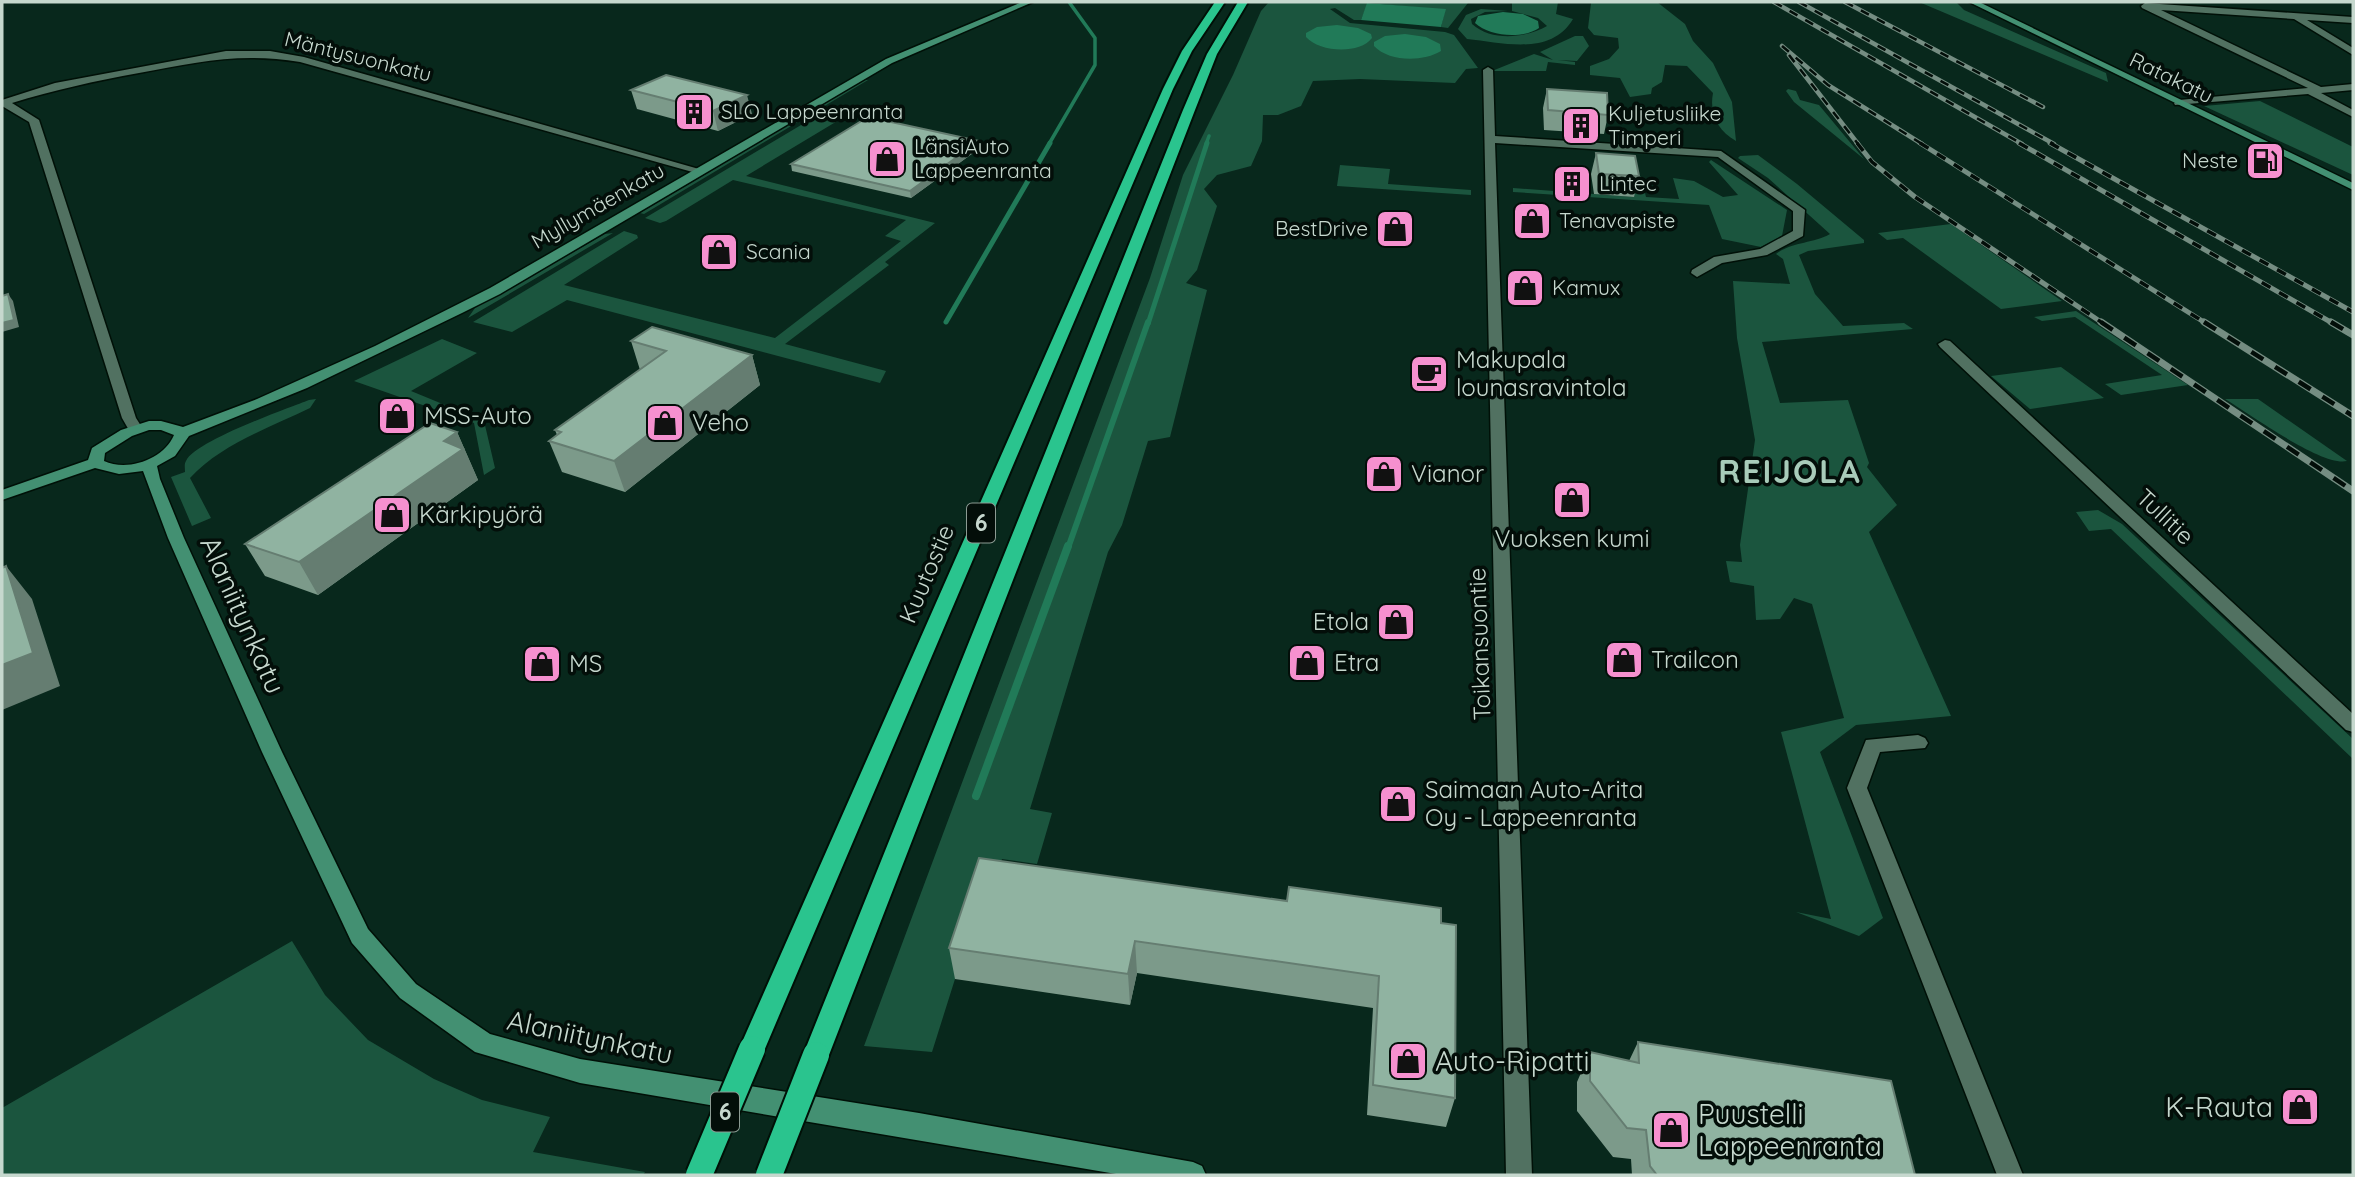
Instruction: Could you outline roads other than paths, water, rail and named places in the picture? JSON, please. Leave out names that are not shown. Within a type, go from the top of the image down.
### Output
[{"type":"highway","name":"Kuutostie","points":[[699,1175],[1168,89],[1187,51],[1220,2]]},
{"type":"highway","name":"6","points":[[769,1175],[1189,110],[1212,54],[1243,2]]},
{"type":"main road","name":"Myllymäenkatu","points":[[182,433],[304,383],[433,323],[495,291],[888,61],[1029,2]]},
{"type":"main road","name":"Ratakatu","points":[[1973,2],[2353,187]]},
{"type":"main road","points":[[158,425],[174,427],[182,433],[180,443],[149,463],[116,470],[103,468],[96,463],[97,451],[113,438],[135,429],[158,425]]},
{"type":"main road","points":[[2,495],[96,463]]},
{"type":"main road","name":"Alaniitynkatu","points":[[149,463],[152,479],[176,538],[272,752],[360,936],[408,991],[484,1044],[580,1071],[919,1126],[1193,1175]]},
{"type":"street","points":[[2353,20],[2147,6],[2218,43],[2255,56],[2353,114]]},
{"type":"street","points":[[2294,15],[2353,52]]},
{"type":"street","name":"Mäntysuonkatu","points":[[3,103],[55,86],[165,64],[226,54],[270,54],[301,59],[700,171]]},
{"type":"street","name":"Toikansuontie","points":[[1488,70],[1519,1175]]},
{"type":"street","points":[[2179,103],[2353,87]]},
{"type":"street","points":[[3,103],[18,108],[34,120],[135,429]]},
{"type":"street","points":[[1490,139],[1721,155],[1799,210],[1799,233],[1763,252],[1718,260],[1697,273]]},
{"type":"street","name":"Tullitie","points":[[1945,344],[2353,725]]},
{"type":"street","points":[[1918,743],[1872,745],[1857,788],[2010,1175]]},
{"type":"waterway","points":[[1049,144],[1095,65],[1095,38],[1069,2]]},
{"type":"waterway","points":[[1206,144],[1209,136]]},
{"type":"waterway","points":[[946,322],[1050,143]]},
{"type":"waterway","points":[[1148,324],[1207,143]]},
{"type":"waterway","points":[[1068,548],[1148,322]]},
{"type":"waterway","points":[[976,796],[1068,546]]},
{"type":"railway","points":[[1774,2],[2022,144]]},
{"type":"railway","points":[[1799,2],[2054,144]]},
{"type":"railway","points":[[1845,2],[2043,107]]},
{"type":"railway","points":[[1782,46],[1828,85],[1922,144]]},
{"type":"railway","points":[[1789,55],[1858,144]]},
{"type":"railway","points":[[1857,143],[1872,162],[1915,197],[2104,324]]},
{"type":"railway","points":[[1920,143],[2207,324]]},
{"type":"railway","points":[[2019,143],[2334,324]]},
{"type":"railway","points":[[2050,143],[2353,312]]},
{"type":"railway","points":[[2101,322],[2353,491]]},
{"type":"railway","points":[[2204,322],[2353,416]]},
{"type":"railway","points":[[2331,322],[2353,335]]},
{"type":"place","name":"SLO Lappeenranta","points":[[694,112]]},
{"type":"place","name":"Kuljetusliike Timperi","points":[[1581,126]]},
{"type":"place","name":"LänsiAuto Lappeenranta","points":[[887,159]]},
{"type":"place","name":"Neste","points":[[2265,161]]},
{"type":"place","name":"Lintec","points":[[1572,184]]},
{"type":"place","name":"Tenavapiste","points":[[1532,221]]},
{"type":"place","name":"BestDrive","points":[[1395,229]]},
{"type":"place","name":"Scania","points":[[719,252]]},
{"type":"place","name":"Kamux","points":[[1525,288]]},
{"type":"place","name":"Makupala lounasravintola","points":[[1429,374]]},
{"type":"place","name":"MSS-Auto","points":[[397,416]]},
{"type":"place","name":"Veho","points":[[665,423]]},
{"type":"place","name":"Vianor","points":[[1384,474]]},
{"type":"place","name":"Vuoksen kumi","points":[[1572,500]]},
{"type":"place","name":"Kärkipyörä","points":[[392,515]]},
{"type":"place","name":"Etola","points":[[1396,622]]},
{"type":"place","name":"Trailcon","points":[[1624,660]]},
{"type":"place","name":"Etra","points":[[1307,663]]},
{"type":"place","name":"MS","points":[[542,664]]},
{"type":"place","name":"Saimaan Auto-Arita Oy - Lappeenranta","points":[[1398,804]]},
{"type":"place","name":"Auto-Ripatti","points":[[1408,1061]]},
{"type":"place","name":"K-Rauta","points":[[2300,1107]]},
{"type":"place","name":"Puustelli Lappeenranta","points":[[1671,1130]]},
{"type":"district","name":"REIJOLA","points":[[1790,472]]}]
